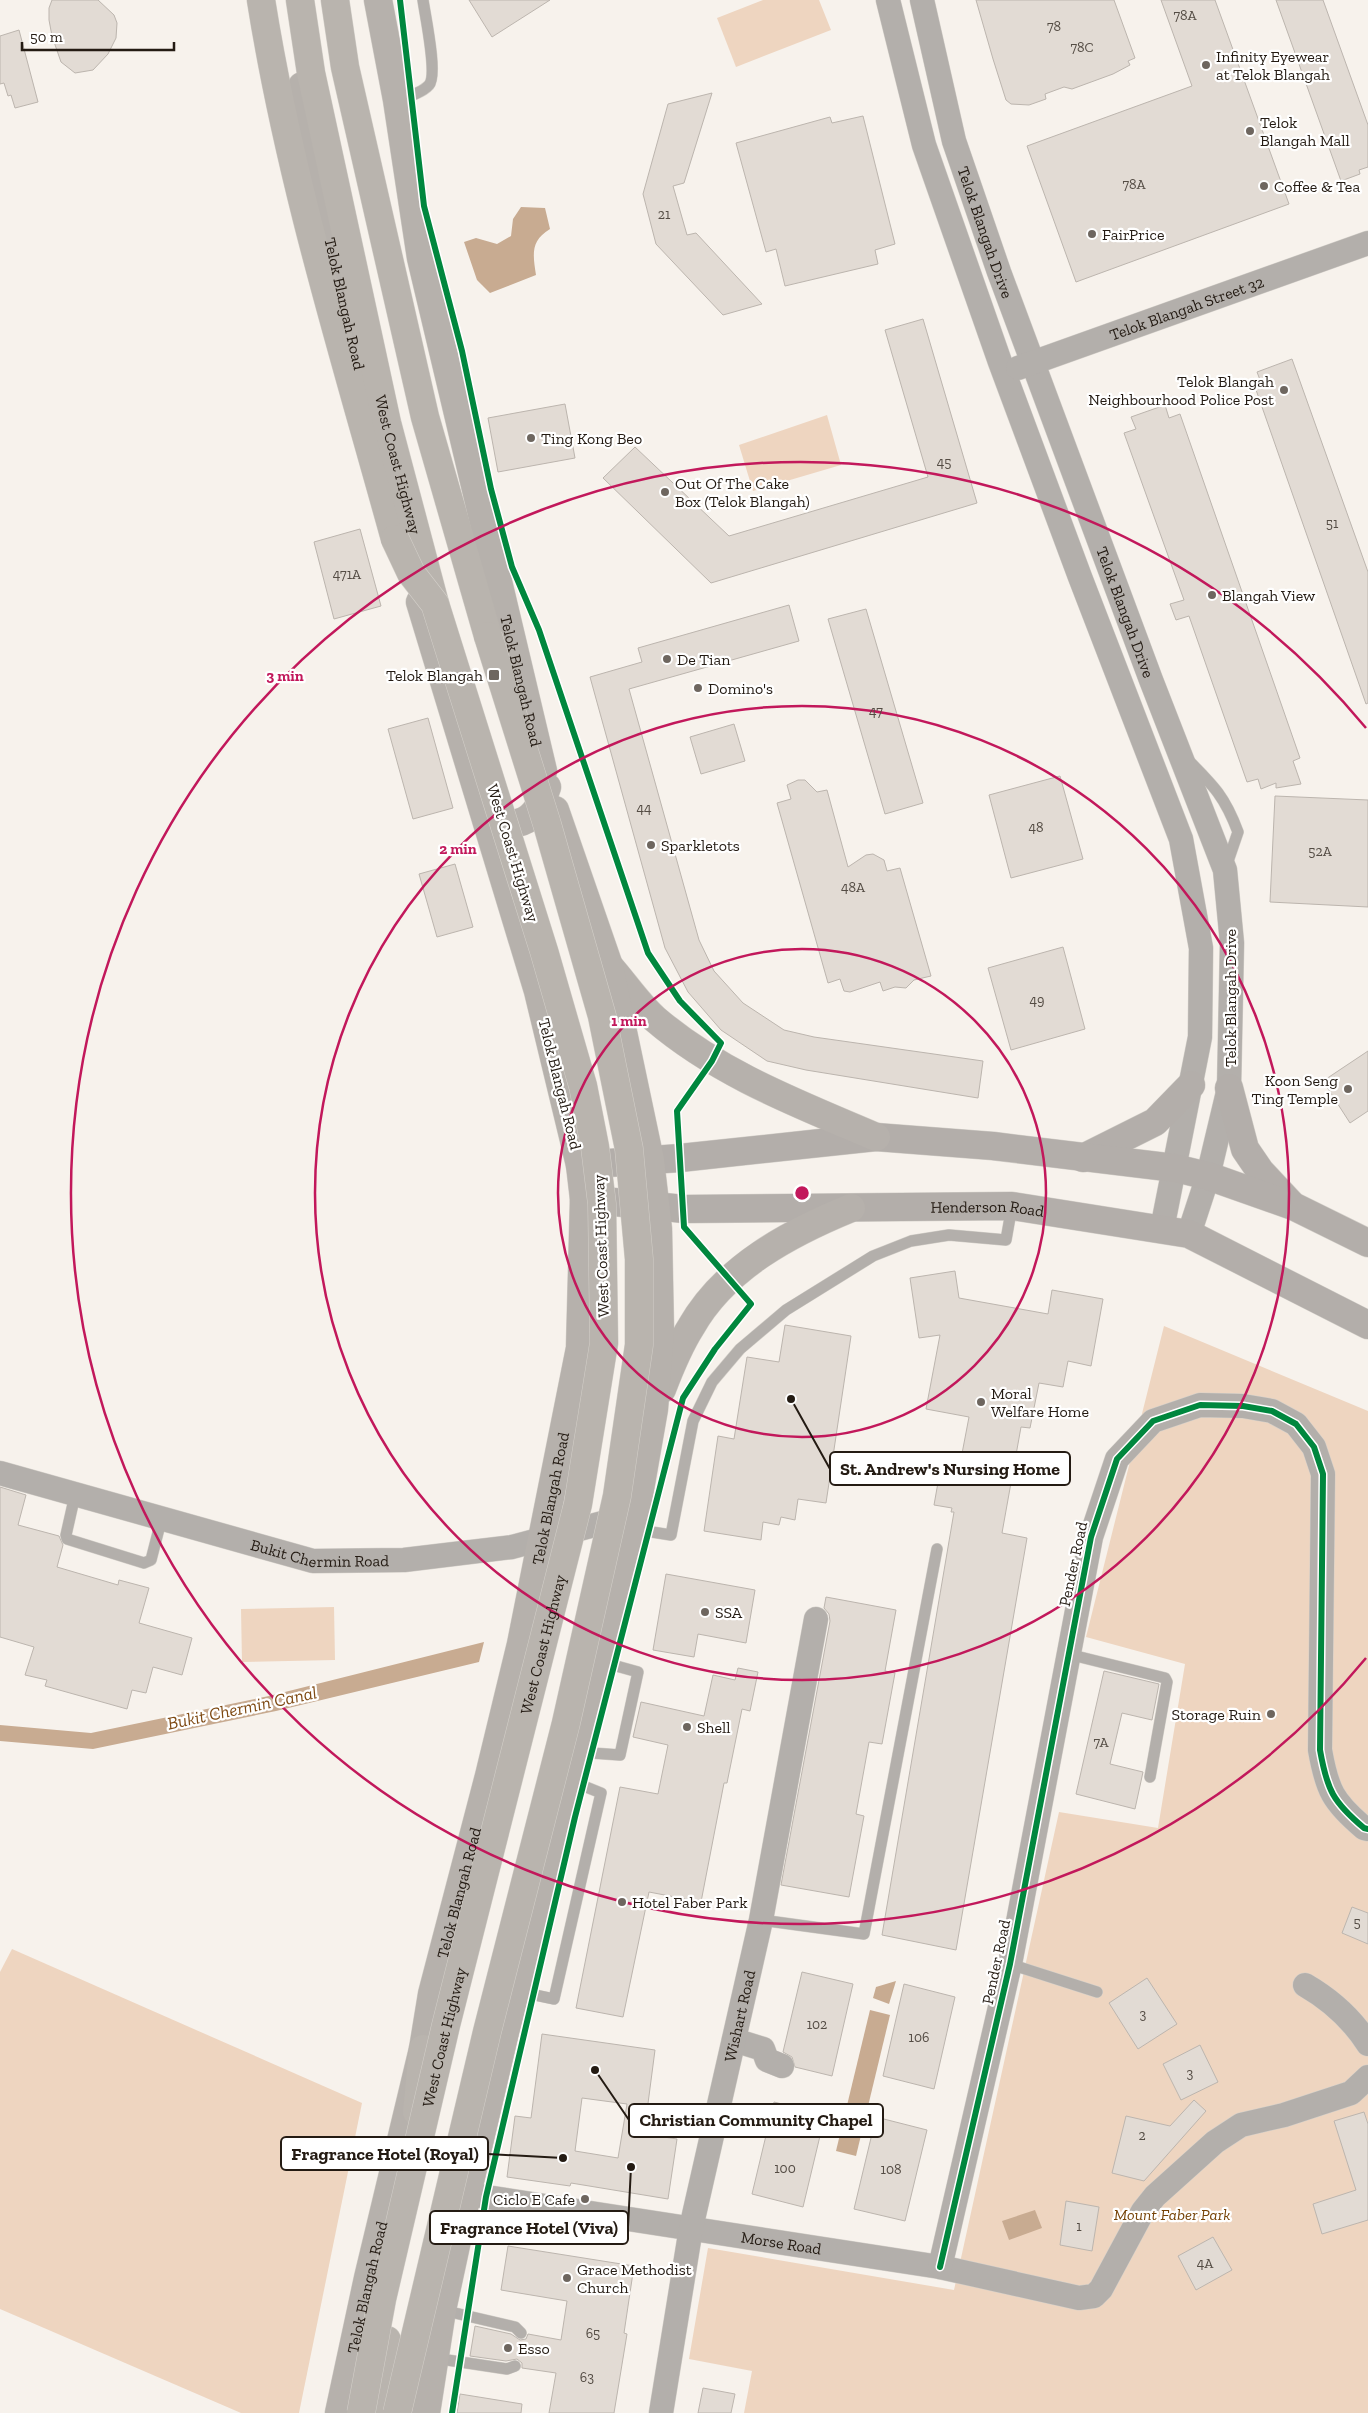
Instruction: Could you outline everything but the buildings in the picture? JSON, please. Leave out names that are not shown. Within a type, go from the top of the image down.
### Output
[{"type":"highway","points":[[262,0],[273,72],[297,179],[395,540],[411,573],[435,604]]},
{"type":"highway","name":"West Coast Highway","points":[[300,0],[313,83],[387,423],[435,604],[536,924],[583,1086],[595,1148],[602,1204],[604,1343],[578,1504],[444,2034],[382,2299],[361,2413]]},
{"type":"highway","name":"West Coast Highway","points":[[335,0],[345,67],[425,417],[488,636],[547,824],[602,1016],[629,1149],[639,1259],[639,1345],[617,1496],[566,1723],[490,2022],[397,2413]]},
{"type":"highway","points":[[376,2413],[413,2156],[423,2049]]},
{"type":"main road","name":"Telok Blangah Road","points":[[289,0],[315,171],[396,523],[538,991],[580,1165],[584,1199],[580,1348],[543,1539],[489,1776],[432,1994],[423,2049],[368,2278],[339,2413]]},
{"type":"main road","name":"Telok Blangah Road","points":[[378,0],[397,100],[421,258],[547,787],[609,966],[650,1160],[656,1206],[660,1331],[654,1409],[633,1529],[602,1662],[569,1780],[467,2194],[442,2310],[426,2413]]},
{"type":"main road","points":[[487,821],[507,826],[526,820],[541,806],[547,787]]},
{"type":"main road","points":[[609,966],[654,1018],[712,1060],[782,1097],[876,1137]]},
{"type":"main road","points":[[1083,1158],[1155,1122],[1191,1085]]},
{"type":"main road","points":[[1229,1088],[1245,1149],[1260,1171],[1292,1206]]},
{"type":"main road","points":[[580,1165],[650,1160],[876,1137],[993,1146],[1174,1168],[1208,1176],[1292,1206],[1368,1243]]},
{"type":"main road","name":"Henderson Road","points":[[584,1199],[684,1208],[1012,1206],[1162,1229],[1189,1234],[1368,1325]]},
{"type":"main road","points":[[654,1409],[691,1326],[730,1280],[759,1255],[794,1234],[851,1208]]},
{"type":"street","name":"Telok Blangah Drive","points":[[888,0],[924,145],[1080,577],[1182,839],[1201,948],[1200,1037],[1162,1229]]},
{"type":"street","name":"Telok Blangah Drive","points":[[922,0],[954,141],[1033,362],[1177,748],[1225,870],[1232,942],[1229,1088],[1208,1176],[1189,1234]]},
{"type":"street","name":"Telok Blangah Street 32","points":[[1005,373],[1368,243]]},
{"type":"street","name":"Pender Road","points":[[940,2268],[1010,1964],[1091,1537],[1116,1460],[1153,1421],[1200,1404],[1243,1406],[1272,1411],[1296,1424],[1314,1446],[1323,1474],[1320,1750],[1326,1781],[1340,1808],[1368,1830]]},
{"type":"street","name":"Bukit Chermin Road","points":[[0,1473],[313,1561],[404,1560],[512,1547],[606,1522],[624,1514],[639,1500]]},
{"type":"street","name":"Wishart Road","points":[[661,2413],[690,2228],[761,1920],[816,1619]]},
{"type":"street","points":[[1305,1985],[1324,1996],[1355,2025],[1368,2044]]},
{"type":"street","points":[[732,2050],[763,2049],[774,2063]]},
{"type":"street","name":"Morse Road","points":[[467,2194],[940,2268],[1079,2298],[1094,2296],[1107,2281],[1143,2211],[1154,2196],[1215,2142],[1241,2125],[1284,2115],[1351,2093],[1368,2077]]},
{"type":"lane","points":[[397,100],[428,87],[432,81],[432,64],[423,0]]},
{"type":"lane","points":[[633,1529],[671,1535],[693,1421],[712,1382],[740,1349],[780,1314],[824,1284],[873,1256],[910,1241],[950,1235],[1006,1240],[1012,1206]]},
{"type":"lane","points":[[75,1495],[66,1535],[67,1539],[144,1563],[151,1560],[162,1517]]},
{"type":"lane","points":[[761,1920],[864,1934],[937,1549]]},
{"type":"lane","points":[[1068,1654],[1165,1678],[1167,1682],[1150,1777]]},
{"type":"lane","points":[[578,1752],[620,1755],[638,1672],[602,1662]]},
{"type":"lane","points":[[516,1991],[554,1998],[601,1793],[569,1780]]},
{"type":"lane","points":[[1010,1964],[1098,1992]]},
{"type":"lane","points":[[442,2310],[515,2327],[521,2333]]},
{"type":"lane","points":[[434,2358],[506,2369],[515,2366]]},
{"type":"green space","points":[[763,0],[819,0],[831,30],[736,67],[717,18]]},
{"type":"green space","points":[[827,415],[841,465],[753,491],[739,445]]},
{"type":"green space","name":"Mount Faber Park","points":[[1164,1326],[1368,1411],[1368,2413],[744,2413],[752,2371],[689,2359],[708,2248],[954,2290],[1059,1812],[1158,1828],[1185,1664],[1086,1637]]},
{"type":"green space","points":[[334,1607],[335,1660],[242,1662],[241,1609]]},
{"type":"green space","points":[[12,1949],[362,2103],[299,2413],[241,2413],[0,2309],[0,1972]]},
{"type":"water","points":[[521,207],[545,208],[550,229],[539,238],[534,249],[536,275],[490,293],[477,280],[464,242],[476,238],[497,244],[511,236],[513,219]]},
{"type":"water","name":"Bukit Chermin Canal","points":[[484,1642],[479,1662],[276,1711],[93,1749],[0,1741],[0,1725],[91,1733],[269,1696]]},
{"type":"water","points":[[896,1981],[889,2004],[873,1998],[876,1987]]},
{"type":"water","points":[[870,2010],[890,2015],[856,2156],[836,2151]]},
{"type":"water","points":[[1035,2210],[1042,2228],[1009,2240],[1002,2221]]},
{"type":"cycle path","points":[[400,0],[424,206],[462,351],[491,489],[512,567],[539,630],[648,953],[680,1001],[721,1043],[712,1061],[677,1111],[684,1227],[751,1304],[715,1349],[683,1398],[575,1817],[486,2197],[452,2413]]},
{"type":"cycle path","points":[[940,2267],[1010,1964],[1091,1537],[1117,1459],[1153,1421],[1200,1405],[1243,1406],[1272,1411],[1296,1424],[1314,1447],[1323,1474],[1320,1750],[1325,1775],[1333,1794],[1353,1819],[1368,1829]]},
{"type":"place","name":"Infinity Eyewear at Telok Blangah","points":[[1206,65]]},
{"type":"place","name":"Telok Blangah Mall","points":[[1250,131]]},
{"type":"place","name":"Coffee & Tea","points":[[1264,186]]},
{"type":"place","name":"FairPrice","points":[[1092,234]]},
{"type":"place","name":"Telok Blangah Neighbourhood Police Post","points":[[1284,390]]},
{"type":"place","name":"Ting Kong Beo","points":[[531,438]]},
{"type":"place","name":"Out Of The Cake Box (Telok Blangah)","points":[[665,492]]},
{"type":"place","name":"Blangah View","points":[[1212,595]]},
{"type":"place","name":"De Tian","points":[[667,659]]},
{"type":"place","name":"Telok Blangah","points":[[494,675]]},
{"type":"place","name":"Domino's","points":[[698,688]]},
{"type":"place","name":"Sparkletots","points":[[651,845]]},
{"type":"place","name":"Koon Seng Ting Temple","points":[[1348,1089]]},
{"type":"place","name":"St. Andrew's Nursing Home","points":[[791,1399]]},
{"type":"place","name":"Moral Welfare Home","points":[[981,1402]]},
{"type":"place","name":"SSA","points":[[705,1612]]},
{"type":"place","name":"Storage Ruin","points":[[1271,1714]]},
{"type":"place","name":"Shell","points":[[687,1727]]},
{"type":"place","name":"Hotel Faber Park","points":[[622,1902]]},
{"type":"place","name":"Christian Community Chapel","points":[[595,2070]]},
{"type":"place","name":"Fragrance Hotel (Royal)","points":[[563,2158]]},
{"type":"place","name":"Fragrance Hotel (Viva)","points":[[631,2167]]},
{"type":"place","name":"Ciclo E Cafe","points":[[585,2199]]},
{"type":"place","name":"Grace Methodist Church","points":[[567,2278]]},
{"type":"place","name":"Esso","points":[[508,2348]]}]
